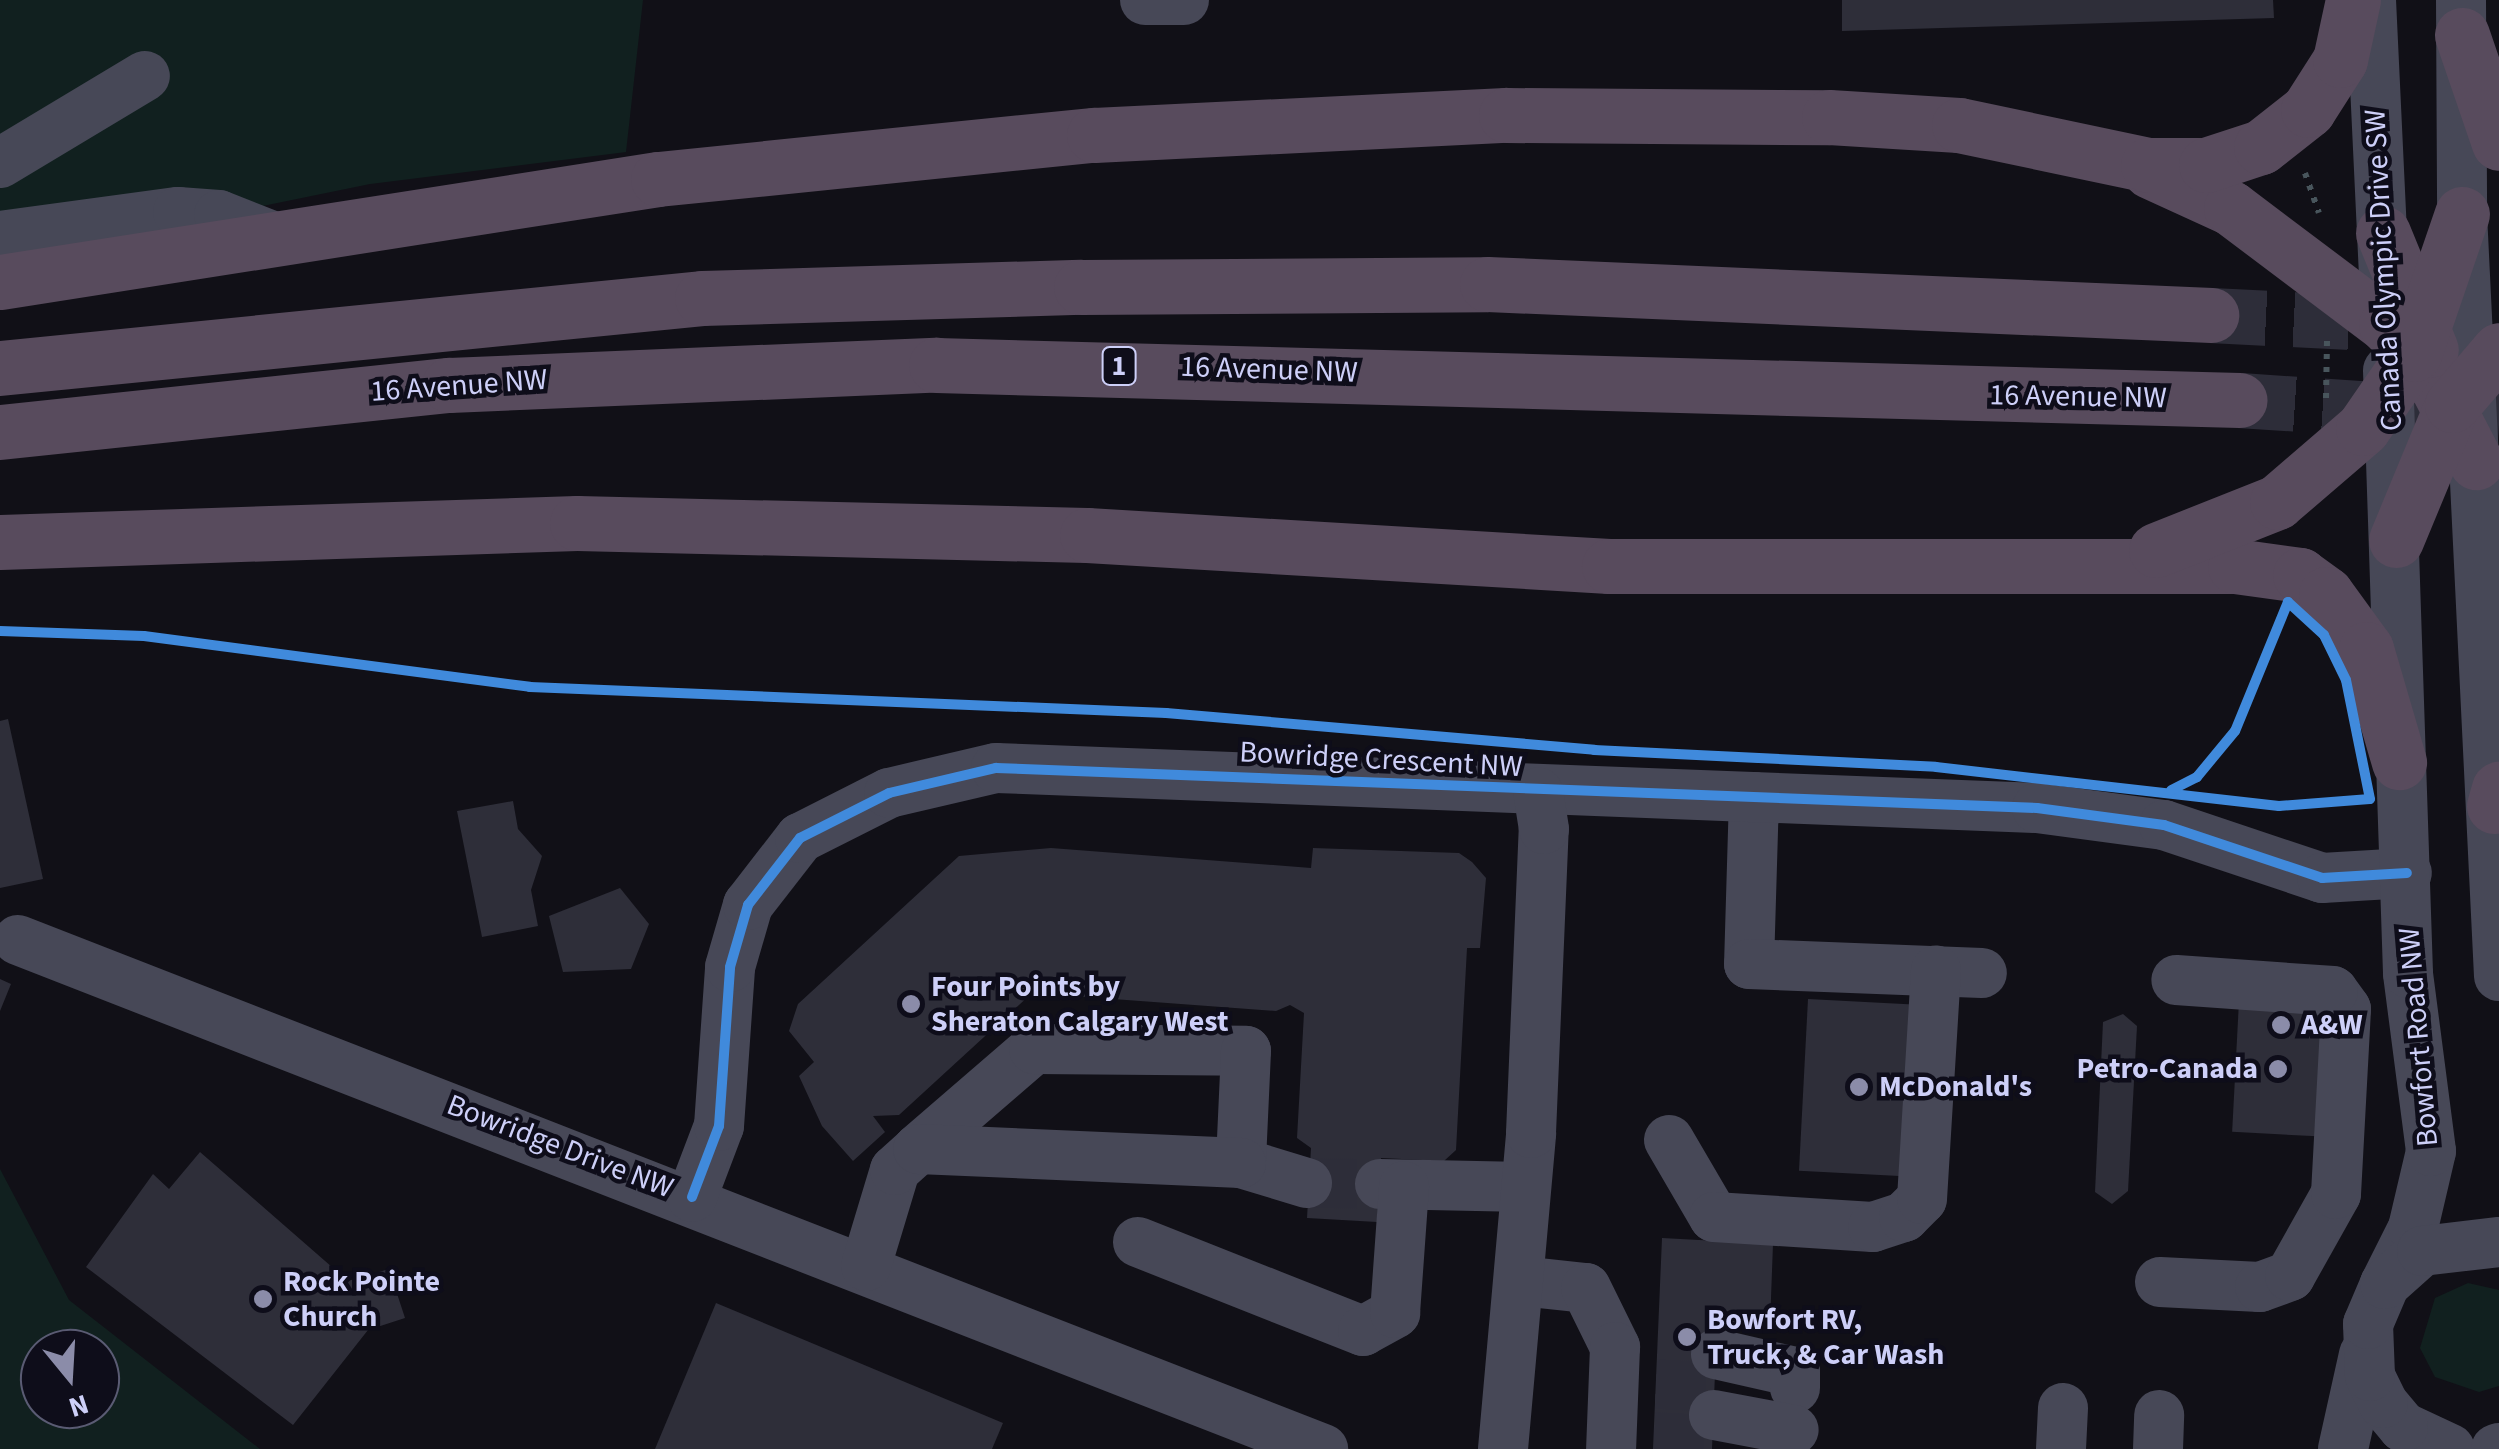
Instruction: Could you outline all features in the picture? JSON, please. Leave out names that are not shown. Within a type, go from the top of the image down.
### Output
[{"type":"highway","points":[[0,282],[798,161],[1506,115],[1959,125],[2120,158],[2206,166],[2286,131],[2326,87],[2353,0]]},
{"type":"highway","points":[[2462,18],[2499,143]]},
{"type":"highway","points":[[2120,158],[2231,208],[2476,411],[2396,540]]},
{"type":"highway","points":[[2034,569],[2131,556],[2222,530],[2277,502],[2403,353],[2462,214]]},
{"type":"highway","points":[[2382,233],[2403,353]]},
{"type":"highway","points":[[0,368],[702,298],[1137,285],[1524,284],[2211,315]]},
{"type":"highway","name":"16 Avenue NW","points":[[0,432],[448,385],[936,365],[2240,400]]},
{"type":"highway","points":[[0,542],[616,524],[1087,535],[1609,566],[2034,569],[2197,564],[2300,575],[2366,648],[2399,762]]},
{"type":"street","points":[[1145,0],[1184,0]]},
{"type":"street","name":"Canada Olympic Drive SW","points":[[2371,0],[2382,233]]},
{"type":"street","points":[[2462,18],[2462,214],[2496,798],[2499,976]]},
{"type":"street","points":[[0,164],[144,76]]},
{"type":"street","points":[[0,236],[178,212],[219,215],[276,238]]},
{"type":"street","name":"Canada Olympic Drive SW","points":[[2396,540],[2403,353]]},
{"type":"street","name":"Bowfort Road NW","points":[[2365,1344],[2384,1284],[2412,1228],[2431,1151],[2408,973],[2407,873],[2399,762],[2396,540]]},
{"type":"street","name":"Bowridge Crescent NW","points":[[692,1198],[719,1126],[730,967],[748,905],[800,838],[889,793],[996,768],[1538,792],[2037,808],[2164,824],[2322,878],[2407,873]]},
{"type":"street","name":"Bowridge Crescent NW","points":[[1502,1449],[1520,1281],[1544,829],[1538,792]]},
{"type":"street","points":[[1670,1140],[1714,1217],[1873,1227],[1904,1217],[1922,1198],[1959,971],[1750,964],[1754,797]]},
{"type":"street","name":"Bowridge Drive NW","points":[[18,940],[866,1266],[1264,1438],[1323,1449]]},
{"type":"street","points":[[2160,1282],[2260,1287],[2290,1276],[2336,1194],[2346,1009],[2333,991],[2176,980]]},
{"type":"street","points":[[866,1266],[894,1170],[1034,1048],[1246,1051],[1242,1163]]},
{"type":"street","points":[[918,1148],[1242,1163],[1307,1182]]},
{"type":"street","points":[[1138,1242],[1363,1332],[1396,1313],[1392,1186],[1525,1187]]},
{"type":"street","points":[[2384,1284],[2446,1241],[2499,1242]]},
{"type":"street","points":[[1520,1281],[1586,1288],[1632,1400]]},
{"type":"street","points":[[2343,1449],[2365,1344]]},
{"type":"street","points":[[2365,1344],[2382,1404],[2403,1426],[2450,1449]]},
{"type":"street","points":[[1795,1372],[1788,1418],[1714,1399],[1795,1372]]},
{"type":"path","points":[[2299,157],[2324,225]]},
{"type":"path","points":[[2325,414],[2328,333]]},
{"type":"shaded area","points":[[0,0],[643,0],[626,152],[370,184],[0,260]]},
{"type":"shaded area","points":[[0,1169],[69,1300],[106,1329],[20,1329],[20,1429],[120,1429],[120,1340],[260,1449],[0,1449]]},
{"type":"shaded area","points":[[2468,1283],[2499,1290],[2499,1386],[2479,1392],[2435,1377],[2420,1348],[2435,1298]]},
{"type":"building","points":[[1842,0],[2273,0],[2274,18],[1842,31]]},
{"type":"building","points":[[8,719],[43,879],[0,888],[0,721]]},
{"type":"building","points":[[513,801],[518,829],[542,856],[531,890],[538,926],[482,937],[457,811]]},
{"type":"building","name":"Four Points by Sheraton Calgary West","points":[[1051,848],[1311,868],[1313,848],[1459,853],[1472,862],[1486,878],[1480,948],[1467,948],[1456,1150],[1444,1161],[1381,1158],[1377,1222],[1307,1218],[1311,1148],[1297,1138],[1304,1013],[1290,1005],[1276,1011],[1032,993],[899,1115],[873,1116],[885,1132],[853,1161],[822,1126],[799,1076],[814,1062],[789,1031],[798,1004],[959,856]]},
{"type":"building","points":[[620,888],[649,924],[631,969],[563,972],[549,916]]},
{"type":"building","points":[[0,979],[11,984],[0,1011]]},
{"type":"building","name":"McDonald's","points":[[1808,999],[1918,1005],[1909,1177],[1799,1171]]},
{"type":"building","name":"Petro-Canada","points":[[2239,1001],[2324,1005],[2317,1136],[2232,1132]]},
{"type":"building","name":"Petro-Canada","points":[[2123,1014],[2137,1026],[2128,1191],[2112,1204],[2095,1192],[2103,1022]]},
{"type":"building","name":"Rock Pointe Church","points":[[200,1152],[348,1281],[389,1269],[405,1318],[368,1330],[293,1425],[86,1267],[153,1174],[169,1189]]},
{"type":"building","name":"Bowfort RV, Truck, & Car Wash","points":[[1662,1238],[1773,1244],[1770,1325],[1717,1323],[1712,1449],[1653,1449]]},
{"type":"building","points":[[716,1303],[1003,1423],[992,1449],[655,1449]]},
{"type":"tunnel","points":[[2211,315],[2411,325]]},
{"type":"tunnel","points":[[2240,400],[2499,417]]},
{"type":"tunnel","points":[[1307,1183],[1380,1184]]},
{"type":"tunnel","points":[[1656,1384],[1715,1387]]},
{"type":"tunnel","points":[[1654,1437],[1713,1440]]},
{"type":"cycle path","points":[[0,631],[144,636],[530,687],[1166,713],[1594,750],[1936,767],[2279,806],[2370,799],[2346,680],[2324,635],[2288,602],[2235,731],[2197,777],[2171,790]]},
{"type":"cycle path","points":[[692,1197],[719,1126],[730,967],[748,905],[800,838],[889,793],[996,768],[2037,808],[2164,825],[2322,878],[2407,873]]},
{"type":"place","name":"Four Points by Sheraton Calgary West","points":[[911,1004]]},
{"type":"place","name":"A&W","points":[[2281,1025]]},
{"type":"place","name":"Petro-Canada","points":[[2278,1069]]},
{"type":"place","name":"McDonald's","points":[[1859,1087]]},
{"type":"place","name":"Rock Pointe Church","points":[[263,1299]]},
{"type":"place","name":"Bowfort RV, Truck, & Car Wash","points":[[1687,1337]]}]
